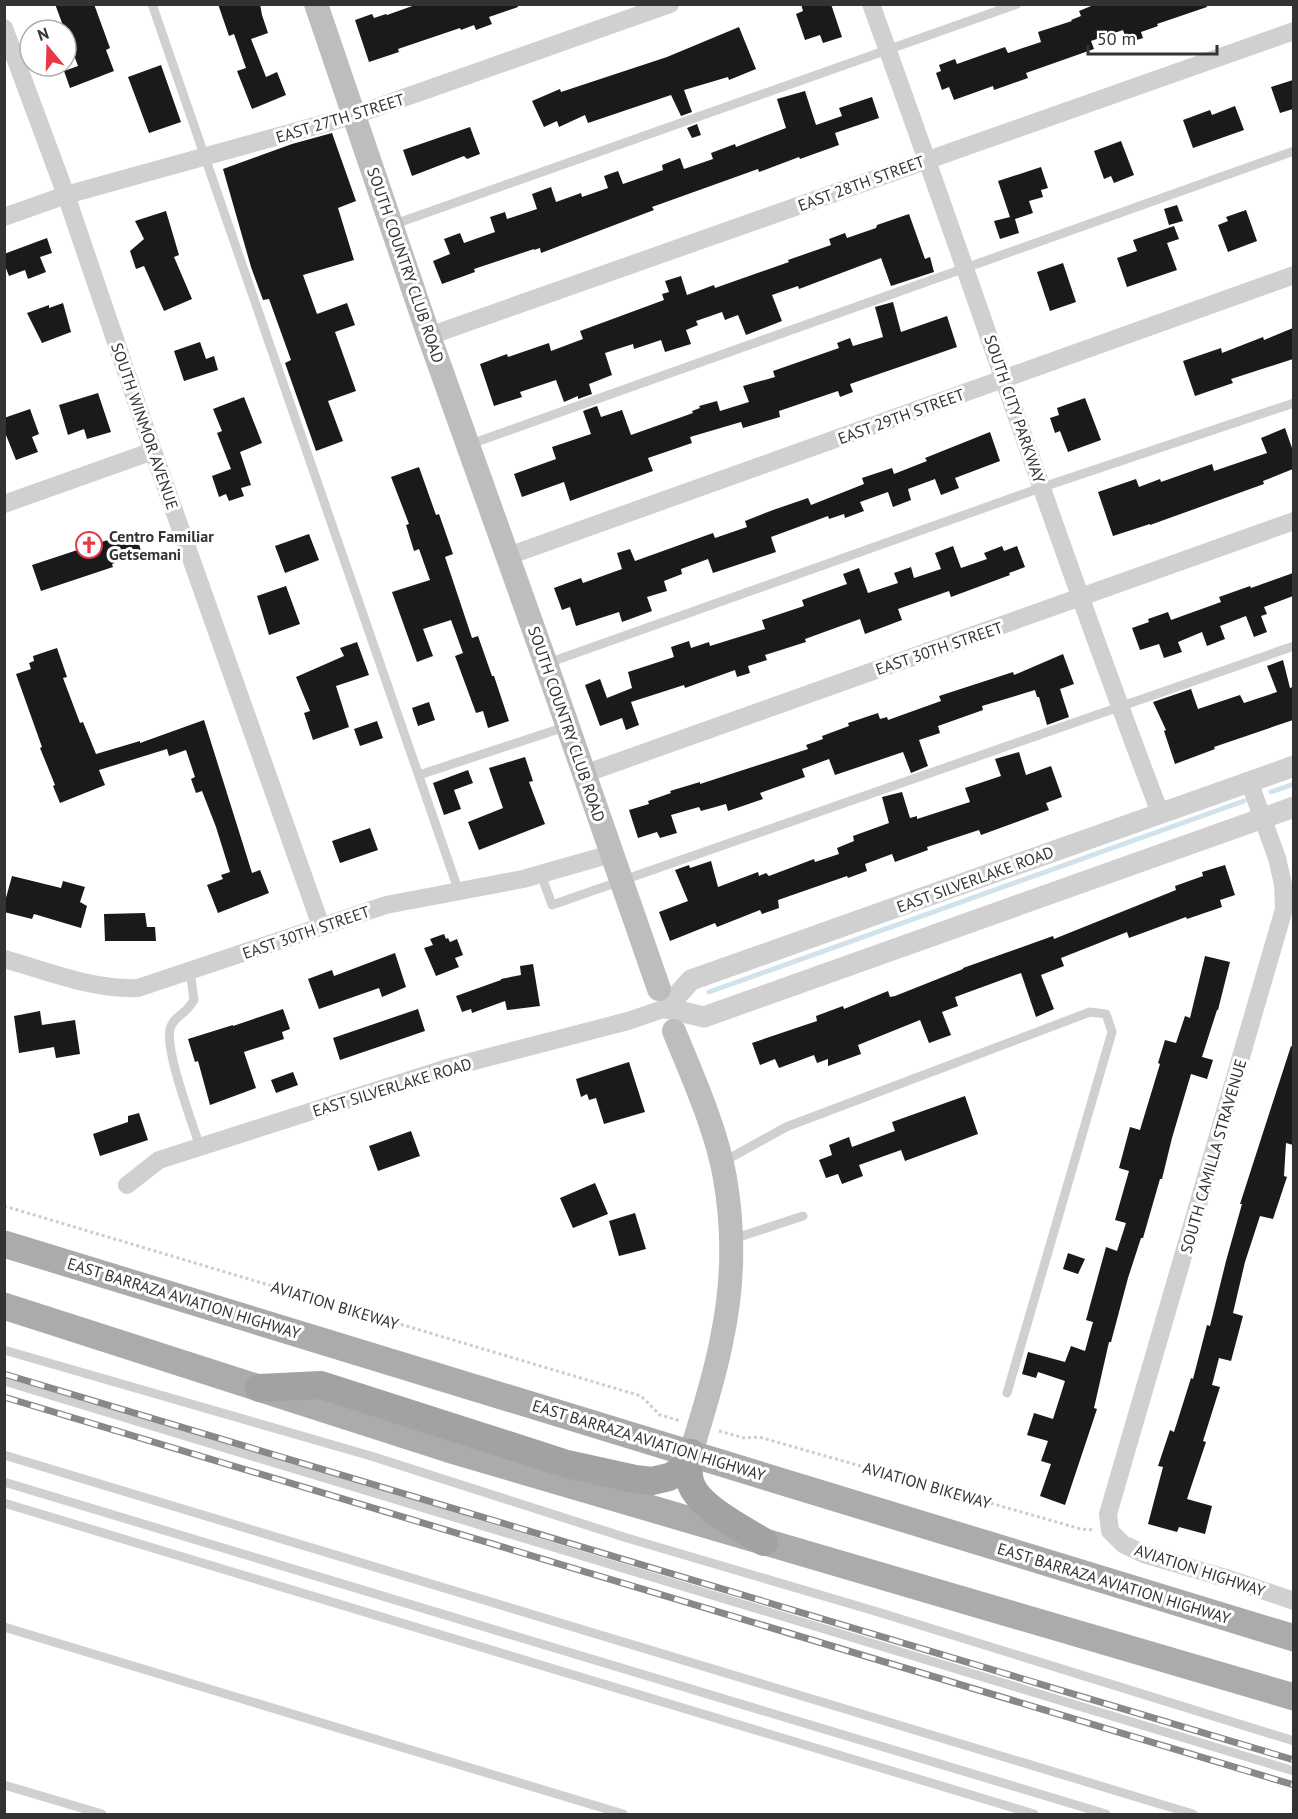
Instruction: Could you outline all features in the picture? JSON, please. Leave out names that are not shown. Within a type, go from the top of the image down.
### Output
[{"type":"highway","points":[[259,1388],[321,1385],[567,1464],[635,1479],[652,1481],[669,1477],[682,1470],[692,1453]]},
{"type":"highway","points":[[692,1453],[688,1470],[690,1484],[707,1505],[764,1542]]},
{"type":"main road","name":"SOUTH COUNTRY CLUB ROAD","points":[[317,5],[429,336],[662,998]]},
{"type":"main road","name":"SOUTH COUNTRY CLUB ROAD","points":[[674,1031],[707,1114],[725,1177],[729,1209],[729,1297],[722,1339],[692,1453]]},
{"type":"main road","name":"EAST BARRAZA AVIATION HIGHWAY","points":[[4,1244],[1293,1638]]},
{"type":"main road","points":[[4,1306],[448,1449],[1293,1697]]},
{"type":"street","name":"EAST 27TH STREET","points":[[4,217],[66,195],[355,116],[670,4]]},
{"type":"street","name":"SOUTH CITY PARKWAY","points":[[871,4],[1160,813]]},
{"type":"street","name":"SOUTH WINMOR AVENUE","points":[[4,28],[66,195],[153,451],[321,926]]},
{"type":"street","name":"EAST 28TH STREET","points":[[429,336],[1293,31]]},
{"type":"street","name":"EAST 29TH STREET","points":[[508,556],[1293,275]]},
{"type":"street","points":[[4,504],[153,451]]},
{"type":"street","name":"EAST 30TH STREET","points":[[584,774],[1293,521]]},
{"type":"street","name":"EAST SILVERLAKE ROAD","points":[[127,1185],[159,1160],[447,1068],[628,1021],[691,980],[1293,765]]},
{"type":"street","name":"SOUTH CAMILLA STRAVENUE","points":[[1110,1531],[1108,1514],[1112,1494],[1284,909],[1283,884],[1277,858],[1249,781]]},
{"type":"street","points":[[662,998],[704,1017],[1293,807]]},
{"type":"street","name":"EAST 30TH STREET","points":[[4,959],[95,985],[117,989],[138,988],[386,905],[523,879],[611,854]]},
{"type":"street","name":"SOUTH COUNTRY CLUB ROAD","points":[[662,998],[674,1031]]},
{"type":"street","name":"AVIATION HIGHWAY","points":[[1110,1531],[1123,1544],[1144,1554],[1293,1601]]},
{"type":"lane","points":[[152,4],[459,892]]},
{"type":"lane","points":[[392,225],[1017,4]]},
{"type":"lane","points":[[468,445],[1293,151]]},
{"type":"lane","points":[[546,664],[1043,487],[1293,403]]},
{"type":"lane","points":[[541,874],[552,905],[1293,646]]},
{"type":"lane","points":[[419,775],[568,726]]},
{"type":"lane","points":[[190,971],[194,1000],[175,1018],[170,1029],[170,1043],[173,1060],[200,1147]]},
{"type":"lane","points":[[721,1163],[786,1127],[1090,1012],[1106,1014],[1112,1032],[1007,1393]]},
{"type":"lane","points":[[730,1239],[803,1216]]},
{"type":"lane","points":[[4,1350],[371,1456],[627,1538],[878,1612],[1293,1741]]},
{"type":"lane","points":[[4,1382],[1293,1771]]},
{"type":"lane","points":[[4,1455],[1193,1815]]},
{"type":"lane","points":[[4,1482],[1106,1815]]},
{"type":"lane","points":[[4,1503],[1034,1815]]},
{"type":"lane","points":[[4,1627],[623,1815]]},
{"type":"lane","points":[[4,1785],[102,1815]]},
{"type":"path","name":"AVIATION BIKEWAY","points":[[4,1206],[641,1396],[660,1415]]},
{"type":"path","name":"AVIATION BIKEWAY","points":[[744,1438],[759,1437],[1081,1529],[1110,1531]]},
{"type":"building","points":[[55,4],[94,4],[110,48],[106,50],[114,71],[70,88],[66,78],[78,78],[78,18],[60,18]]},
{"type":"building","points":[[218,4],[260,4],[268,33],[251,39],[266,77],[277,72],[286,95],[252,109],[237,71],[246,68],[234,34],[229,36]]},
{"type":"building","points":[[418,4],[517,4],[518,7],[489,17],[492,24],[476,30],[474,25],[461,30],[460,28],[398,49],[399,52],[369,62],[355,20],[372,14],[374,18],[387,15]]},
{"type":"building","points":[[801,4],[831,4],[842,37],[823,43],[820,35],[805,40],[796,14],[803,11]]},
{"type":"building","points":[[1096,4],[1206,4],[1207,7],[1157,24],[1158,26],[1141,32],[1143,38],[1127,43],[1123,30],[1091,41],[1094,49],[1026,73],[1028,78],[994,90],[993,86],[954,100],[949,87],[942,90],[936,73],[941,71],[939,65],[955,59],[957,64],[1005,47],[1008,53],[1041,42],[1038,32],[1072,21],[1081,16],[1079,11]]},
{"type":"building","points":[[739,27],[756,69],[729,80],[728,77],[684,90],[692,112],[681,116],[671,95],[588,123],[585,115],[559,127],[557,121],[544,127],[532,101],[560,89],[561,92],[667,57]]},
{"type":"building","points":[[161,65],[181,122],[149,133],[128,77]]},
{"type":"building","points":[[1293,80],[1293,109],[1280,113],[1271,87]]},
{"type":"building","points":[[805,91],[816,125],[842,116],[839,108],[872,97],[879,118],[835,133],[839,145],[759,172],[758,169],[652,207],[654,210],[541,253],[540,248],[534,249],[474,269],[475,272],[442,284],[433,261],[450,254],[444,239],[460,233],[464,243],[495,232],[490,217],[505,212],[507,219],[537,209],[532,194],[551,187],[556,202],[581,193],[582,197],[608,188],[604,176],[618,171],[623,184],[663,170],[662,165],[680,158],[684,169],[713,159],[711,153],[735,144],[736,147],[786,128],[777,99]]},
{"type":"building","points":[[1235,106],[1244,130],[1193,148],[1183,120],[1210,110],[1212,115]]},
{"type":"building","points":[[697,124],[701,135],[692,138],[687,128]]},
{"type":"building","points":[[470,127],[480,154],[467,159],[464,156],[412,176],[403,150]]},
{"type":"building","points":[[332,133],[356,201],[338,208],[354,260],[303,275],[317,314],[347,303],[355,325],[335,332],[356,391],[328,401],[343,441],[316,451],[285,363],[291,360],[269,299],[263,300],[251,267],[223,169],[292,144]]},
{"type":"building","points":[[1121,141],[1134,175],[1114,183],[1111,176],[1104,179],[1094,151]]},
{"type":"building","points":[[1041,167],[1048,188],[1041,190],[1043,197],[1029,201],[1033,213],[1015,219],[1019,233],[1000,239],[994,221],[1010,217],[998,181]]},
{"type":"building","points":[[1177,205],[1183,221],[1169,225],[1164,209]]},
{"type":"building","points":[[1246,210],[1257,241],[1228,252],[1218,225],[1228,221],[1226,217]]},
{"type":"building","points":[[166,211],[179,255],[174,257],[192,299],[164,311],[144,266],[136,269],[130,251],[144,239],[135,221]]},
{"type":"building","points":[[909,214],[925,259],[930,257],[934,272],[891,286],[881,258],[799,289],[798,286],[772,295],[782,321],[746,335],[738,315],[725,320],[722,312],[696,321],[698,325],[686,330],[691,344],[665,352],[661,340],[634,349],[633,344],[605,353],[612,375],[589,384],[592,394],[578,399],[578,396],[564,402],[556,380],[520,392],[522,397],[494,406],[480,364],[549,343],[551,351],[583,339],[580,331],[664,300],[662,294],[669,292],[665,281],[681,276],[687,295],[714,285],[715,288],[831,245],[829,239],[845,233],[847,238]]},
{"type":"building","points":[[1174,226],[1179,239],[1167,243],[1177,270],[1127,287],[1117,258],[1137,251],[1133,240]]},
{"type":"building","points":[[47,238],[52,253],[40,257],[46,272],[28,279],[25,270],[9,276],[4,263],[4,254]]},
{"type":"building","points":[[1063,263],[1076,302],[1050,311],[1037,272]]},
{"type":"building","points":[[893,302],[901,332],[947,316],[957,347],[850,384],[853,392],[840,397],[838,391],[779,411],[780,417],[743,428],[741,422],[690,437],[692,443],[648,458],[653,471],[570,501],[564,482],[522,497],[514,474],[556,459],[552,447],[591,434],[583,411],[597,406],[601,417],[622,410],[631,435],[693,413],[692,411],[700,408],[699,406],[717,401],[720,411],[749,402],[743,386],[775,377],[773,371],[839,348],[837,343],[850,338],[853,346],[883,337],[875,307]]},
{"type":"building","points":[[63,303],[71,332],[42,343],[27,313],[49,305],[49,308]]},
{"type":"building","points":[[1293,328],[1293,359],[1231,379],[1233,383],[1195,396],[1183,361],[1221,348],[1222,353]]},
{"type":"building","points":[[200,342],[206,359],[214,356],[218,370],[184,381],[174,351]]},
{"type":"building","points":[[98,393],[111,432],[87,439],[84,429],[68,435],[59,405]]},
{"type":"building","points":[[244,397],[262,443],[240,452],[251,485],[241,488],[244,496],[229,501],[226,494],[219,497],[212,476],[231,469],[217,433],[222,431],[213,409]]},
{"type":"building","points":[[1085,398],[1101,440],[1068,452],[1060,431],[1055,433],[1050,418],[1059,415],[1057,408]]},
{"type":"building","points":[[30,409],[39,434],[32,437],[38,452],[16,460],[4,430],[4,418]]},
{"type":"building","points":[[1285,428],[1293,451],[1293,469],[1263,481],[1264,484],[1113,536],[1098,492],[1136,479],[1139,487],[1160,479],[1161,482],[1212,464],[1214,471],[1267,453],[1261,438]]},
{"type":"building","points":[[990,432],[1000,461],[955,478],[959,488],[941,495],[935,479],[908,489],[911,500],[893,507],[888,492],[860,502],[864,511],[845,518],[844,514],[829,519],[828,516],[771,537],[776,552],[713,573],[708,559],[681,569],[682,574],[664,581],[667,591],[647,597],[652,611],[622,622],[619,612],[576,626],[570,607],[562,610],[554,588],[581,578],[583,583],[622,569],[617,553],[630,549],[635,561],[713,533],[715,538],[747,527],[745,521],[773,510],[808,498],[811,505],[864,484],[862,478],[892,468],[894,474],[927,461],[925,458]]},
{"type":"building","points":[[419,467],[453,554],[445,557],[472,638],[478,636],[509,721],[488,728],[483,711],[476,713],[455,656],[463,653],[451,620],[423,629],[433,656],[417,662],[392,592],[430,580],[419,549],[414,551],[406,525],[409,524],[391,477]]},
{"type":"building","points":[[135,531],[142,554],[112,564],[113,567],[41,591],[32,565]]},
{"type":"building","points":[[309,534],[319,560],[285,573],[275,546]]},
{"type":"building","points":[[953,546],[961,568],[987,559],[984,553],[1002,546],[1004,551],[1017,546],[1025,567],[951,597],[949,591],[898,609],[902,620],[865,634],[860,619],[805,639],[806,642],[765,655],[767,660],[748,666],[750,673],[737,677],[735,670],[685,688],[684,685],[631,702],[639,725],[626,730],[622,718],[600,726],[585,685],[600,679],[607,698],[632,688],[628,672],[674,657],[671,647],[689,641],[691,648],[709,642],[710,646],[765,629],[762,620],[804,606],[802,600],[847,584],[843,574],[859,568],[868,593],[898,583],[894,573],[911,567],[914,578],[941,569],[935,553]]},
{"type":"building","points":[[1293,573],[1293,596],[1264,607],[1267,614],[1261,616],[1267,632],[1254,637],[1246,616],[1220,626],[1225,639],[1207,646],[1202,632],[1178,642],[1182,652],[1164,658],[1159,644],[1140,650],[1132,628],[1149,622],[1148,619],[1168,612],[1171,620],[1221,602],[1219,597]]},
{"type":"building","points":[[286,586],[300,624],[269,635],[257,596]]},
{"type":"building","points":[[357,642],[369,675],[336,686],[349,727],[313,740],[304,713],[310,711],[296,677],[344,656],[340,648]]},
{"type":"building","points":[[57,648],[67,677],[63,678],[80,723],[83,722],[96,754],[140,741],[140,743],[204,720],[252,873],[260,870],[269,893],[218,913],[207,885],[223,879],[221,875],[230,872],[202,791],[196,793],[191,779],[195,777],[186,750],[169,756],[167,749],[99,770],[105,785],[60,803],[16,674],[31,669],[29,663],[34,661],[33,656]]},
{"type":"building","points":[[1063,654],[1074,684],[1060,689],[1069,717],[1047,725],[1035,690],[982,706],[983,710],[938,726],[940,733],[919,740],[928,766],[911,773],[903,752],[835,775],[829,759],[802,769],[805,777],[760,793],[763,799],[728,811],[726,804],[701,811],[699,807],[671,815],[677,833],[660,838],[657,832],[638,838],[629,810],[649,804],[648,801],[671,793],[670,791],[700,782],[700,784],[808,749],[806,745],[849,726],[848,723],[878,713],[880,719],[887,717],[888,720],[941,701],[939,696],[1013,672],[1014,675]]},
{"type":"building","points":[[1283,660],[1290,688],[1293,687],[1293,720],[1214,747],[1215,749],[1175,764],[1164,731],[1166,730],[1153,702],[1191,689],[1198,709],[1240,695],[1244,703],[1277,692],[1267,666]]},
{"type":"building","points":[[429,702],[435,720],[418,726],[412,708]]},
{"type":"building","points":[[377,721],[383,738],[360,746],[354,729]]},
{"type":"building","points":[[1019,752],[1026,775],[1051,766],[1062,797],[1046,803],[1049,810],[981,835],[979,830],[927,847],[928,850],[895,862],[892,854],[865,864],[867,871],[778,900],[779,908],[762,914],[760,910],[717,927],[715,923],[670,941],[659,912],[688,901],[675,870],[711,861],[718,887],[758,872],[759,876],[766,873],[769,876],[814,859],[815,862],[839,854],[837,848],[854,841],[853,836],[889,823],[882,797],[902,792],[910,818],[917,816],[917,819],[970,802],[965,788],[1001,776],[995,759]]},
{"type":"building","points":[[525,757],[533,781],[529,782],[545,824],[479,850],[468,822],[503,808],[489,768]]},
{"type":"building","points":[[468,770],[473,783],[454,790],[461,809],[444,815],[433,783]]},
{"type":"building","points":[[370,828],[378,850],[340,863],[332,841]]},
{"type":"building","points":[[1225,865],[1235,895],[1220,900],[1222,907],[1187,919],[1186,917],[1129,938],[1127,932],[1061,958],[1064,966],[1041,975],[1054,1009],[1036,1017],[1021,973],[955,997],[958,1006],[942,1012],[951,1035],[929,1043],[920,1020],[858,1045],[861,1054],[828,1066],[828,1059],[817,1063],[814,1055],[779,1068],[775,1059],[760,1065],[752,1043],[817,1021],[816,1016],[843,1006],[844,1009],[888,991],[890,997],[895,996],[963,968],[1053,936],[1054,939],[1176,890],[1175,886],[1203,876],[1202,872]]},
{"type":"building","points":[[12,876],[61,888],[63,881],[85,887],[80,902],[87,906],[81,928],[34,914],[32,919],[4,912]]},
{"type":"building","points":[[145,913],[147,927],[155,927],[156,941],[105,941],[104,914]]},
{"type":"building","points":[[444,934],[450,942],[457,939],[463,955],[455,958],[459,967],[436,976],[424,948],[433,945],[430,939]]},
{"type":"building","points":[[395,953],[406,987],[382,997],[379,988],[319,1009],[308,979],[332,970],[334,976]]},
{"type":"building","points":[[1205,956],[1230,962],[1218,1010],[1202,1057],[1213,1060],[1207,1079],[1191,1074],[1162,1179],[1160,1179],[1143,1238],[1141,1238],[1128,1278],[1111,1342],[1109,1342],[1094,1408],[1097,1409],[1065,1505],[1040,1496],[1051,1464],[1041,1461],[1048,1441],[1027,1435],[1034,1413],[1053,1419],[1065,1381],[1038,1372],[1036,1378],[1022,1374],[1028,1352],[1065,1362],[1071,1346],[1085,1351],[1093,1322],[1086,1320],[1106,1247],[1117,1251],[1126,1223],[1115,1220],[1129,1171],[1119,1168],[1130,1127],[1140,1130],[1165,1040],[1176,1043],[1185,1016],[1190,1018]]},
{"type":"building","points":[[533,964],[540,1006],[507,1010],[505,1001],[472,1013],[471,1009],[462,1012],[456,996],[501,979],[521,975],[520,966]]},
{"type":"building","points":[[283,1009],[290,1029],[282,1032],[284,1039],[244,1052],[256,1088],[210,1105],[198,1061],[195,1062],[188,1039]]},
{"type":"building","points":[[418,1009],[425,1031],[340,1060],[333,1038]]},
{"type":"building","points":[[40,1011],[42,1025],[75,1020],[80,1054],[56,1058],[54,1047],[19,1053],[14,1016]]},
{"type":"building","points":[[1291,1046],[1293,1047],[1293,1145],[1286,1143],[1284,1176],[1287,1177],[1273,1219],[1260,1216],[1245,1262],[1233,1313],[1243,1316],[1231,1361],[1219,1358],[1212,1385],[1220,1387],[1203,1441],[1206,1442],[1187,1499],[1212,1506],[1205,1534],[1179,1527],[1177,1532],[1148,1524],[1163,1467],[1158,1466],[1170,1430],[1174,1432],[1191,1378],[1193,1379],[1207,1325],[1210,1326],[1242,1204],[1240,1204]]},
{"type":"building","points":[[629,1062],[645,1112],[604,1124],[596,1098],[589,1100],[587,1094],[581,1097],[576,1079]]},
{"type":"building","points":[[293,1072],[298,1085],[276,1093],[271,1080]]},
{"type":"building","points":[[965,1096],[978,1134],[905,1161],[901,1150],[859,1165],[863,1176],[842,1184],[838,1174],[826,1178],[819,1160],[832,1155],[829,1145],[849,1137],[852,1147],[895,1131],[892,1122]]},
{"type":"building","points":[[139,1113],[148,1140],[100,1156],[93,1134],[128,1122],[128,1116]]},
{"type":"building","points":[[411,1131],[420,1156],[378,1171],[369,1146]]},
{"type":"building","points":[[595,1183],[608,1214],[573,1228],[560,1198]]},
{"type":"building","points":[[635,1213],[646,1249],[619,1256],[609,1221]]},
{"type":"building","points":[[1068,1253],[1085,1259],[1078,1274],[1063,1269]]},
{"type":"waterway","points":[[1271,792],[1294,784]]},
{"type":"waterway","points":[[709,992],[1244,801]]},
{"type":"railway","points":[[4,1374],[1294,1760]]},
{"type":"railway","points":[[4,1397],[1294,1785]]},
{"type":"place","name":"Centro Familiar Getsemani","points":[[89,545]]}]
